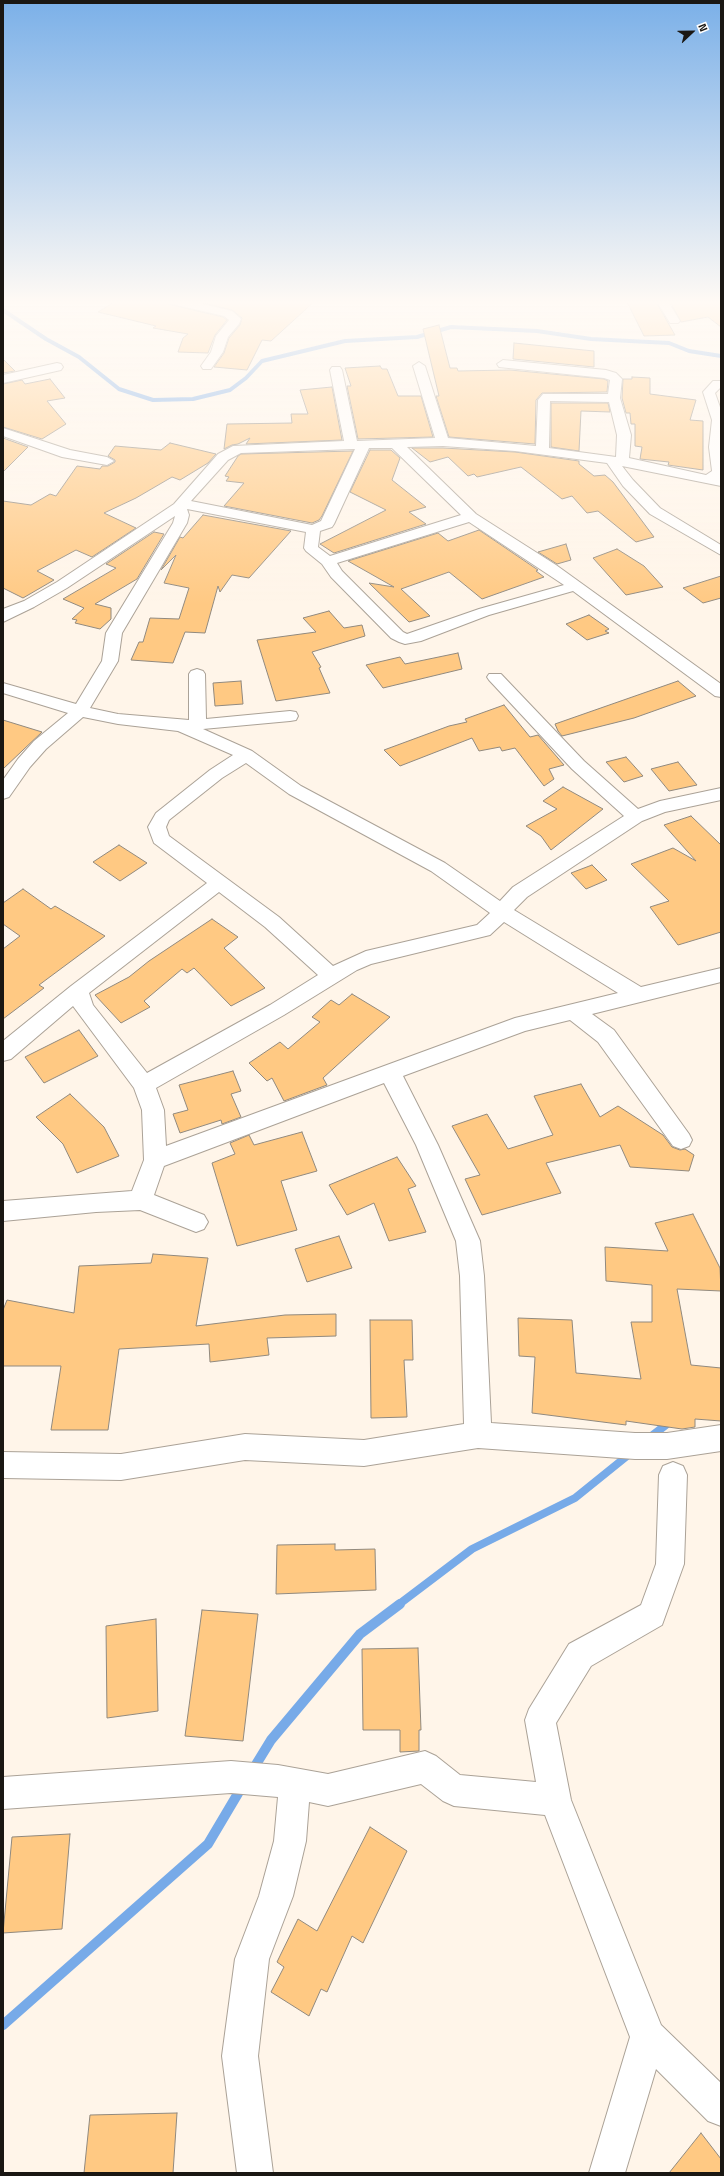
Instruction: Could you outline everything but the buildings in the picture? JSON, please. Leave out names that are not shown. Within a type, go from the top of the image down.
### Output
[{"type":"street","points":[[181,506],[313,529],[327,524],[358,444],[345,402]]},
{"type":"street","points":[[430,402],[443,442]]},
{"type":"street","points":[[542,449],[544,402]]},
{"type":"street","points":[[615,402],[624,435],[617,460],[628,483],[655,511],[721,551]]},
{"type":"street","points":[[5,613],[29,604],[62,585],[181,506],[223,457],[238,450],[358,444],[443,442],[542,449],[617,460],[715,481],[719,472],[716,447],[720,420],[713,402]]},
{"type":"street","points":[[3,432],[66,454],[107,461]]},
{"type":"street","points":[[395,443],[471,517],[576,586],[721,692]]},
{"type":"street","points":[[3,793],[24,763],[40,745],[80,711],[110,661],[114,633],[180,523],[182,515],[181,506]]},
{"type":"street","points":[[328,561],[471,517]]},
{"type":"street","points":[[313,529],[311,548],[328,561],[336,574],[397,635],[405,639],[415,638],[484,612],[576,586]]},
{"type":"street","points":[[189,726],[197,674]]},
{"type":"street","points":[[495,677],[578,765],[636,817]]},
{"type":"street","points":[[3,688],[80,711],[118,720],[189,726],[290,716]]},
{"type":"street","points":[[189,726],[246,755],[294,790],[438,867],[501,912],[639,996]]},
{"type":"street","points":[[246,755],[216,774],[162,817],[157,827],[161,839],[272,922],[332,976]]},
{"type":"street","points":[[144,1085],[332,976],[366,958],[483,930],[494,922],[501,912],[526,888],[636,817],[660,808],[721,794]]},
{"type":"street","points":[[3,1053],[78,991],[219,883]]},
{"type":"street","points":[[155,1160],[390,1073],[474,1040],[522,1024],[721,975]]},
{"type":"street","points":[[78,991],[85,1009],[144,1085],[152,1110],[155,1160],[140,1200]]},
{"type":"street","points":[[573,1011],[606,1036],[681,1140]]},
{"type":"street","points":[[390,1073],[427,1145],[468,1242],[472,1276],[478,1435]]},
{"type":"street","points":[[3,1211],[96,1202],[140,1200],[170,1210],[196,1222]]},
{"type":"street","points":[[3,1465],[93,1468],[121,1467],[245,1447],[364,1453],[478,1435],[635,1446],[667,1446],[721,1438]]},
{"type":"street","points":[[673,1475],[670,1564],[652,1615],[580,1655],[540,1720],[555,1800],[648,2037],[721,2108]]},
{"type":"street","points":[[3,1792],[231,1777],[295,1784],[328,1790],[425,1767],[454,1790],[555,1800]]},
{"type":"street","points":[[255,2173],[240,2056],[252,1959],[276,1896],[290,1841],[295,1784]]},
{"type":"street","points":[[607,2173],[648,2037]]},
{"type":"waterway","points":[[649,1438],[671,1421]]},
{"type":"waterway","points":[[398,1605],[472,1549],[575,1498],[632,1452]]},
{"type":"waterway","points":[[252,1771],[271,1740],[360,1634],[400,1604]]},
{"type":"waterway","points":[[3,2025],[208,1844],[243,1785]]}]
